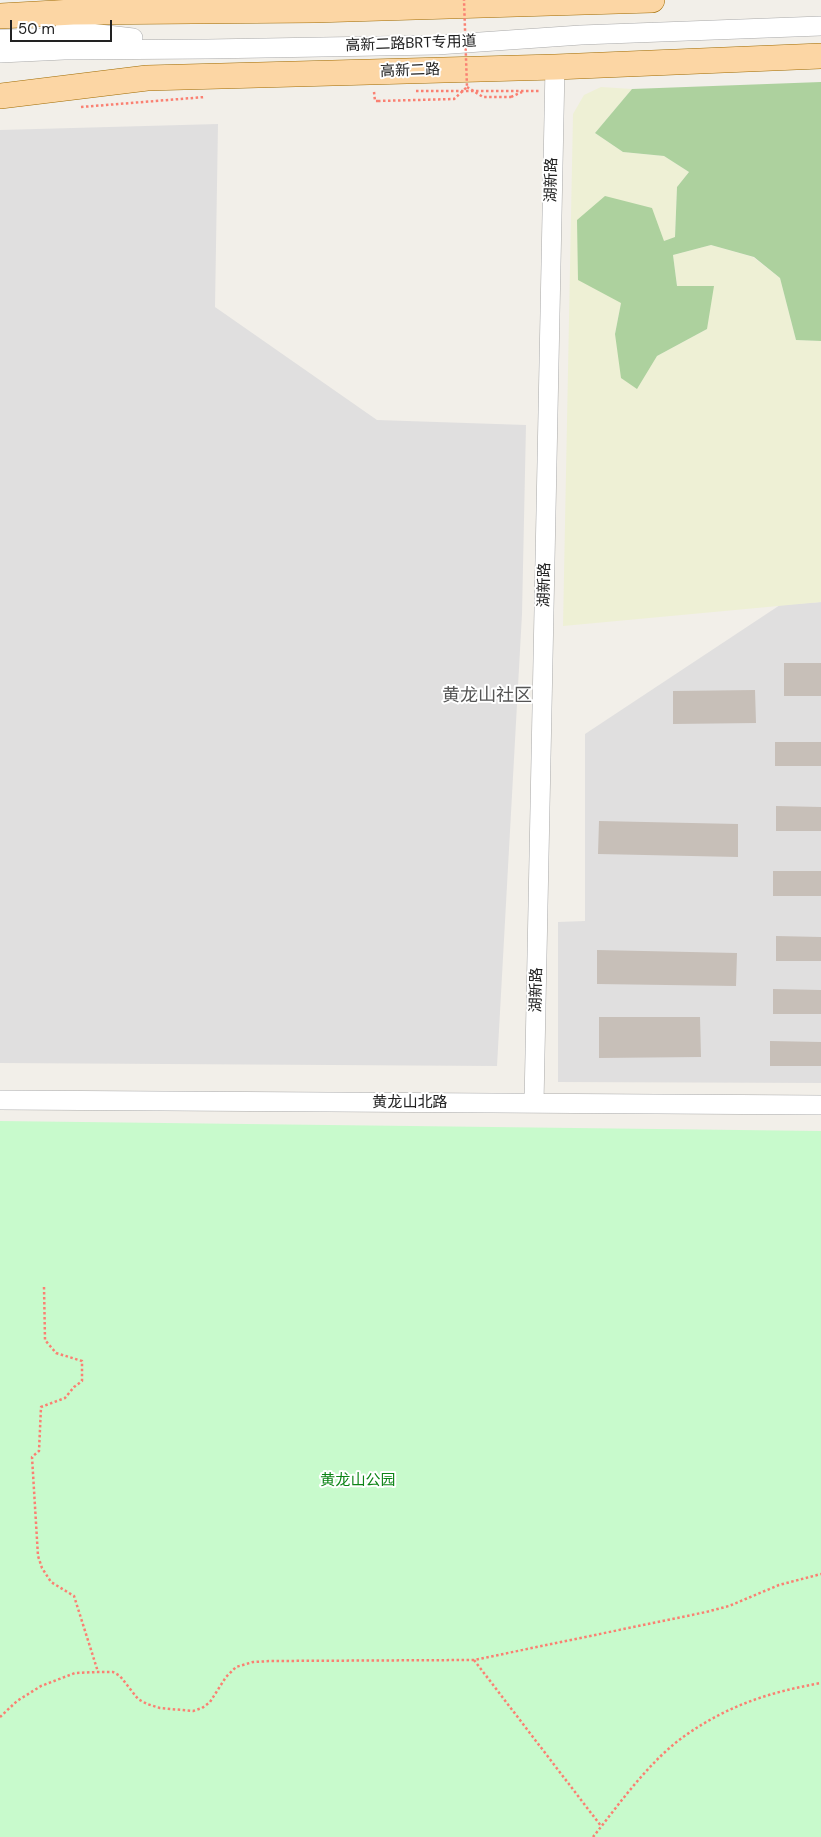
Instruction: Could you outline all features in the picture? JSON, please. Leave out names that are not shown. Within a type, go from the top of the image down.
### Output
[{"type":"main road","points":[[0,16],[72,12],[126,6],[314,10],[652,0]]},
{"type":"main road","name":"高新二路","points":[[0,96],[147,78],[209,86],[555,67],[821,56]]},
{"type":"street","name":"高新二路BRT专用道","points":[[0,40],[46,37],[375,38],[710,21],[821,18]]},
{"type":"street","points":[[0,28],[23,26],[133,38]]},
{"type":"street","name":"高新二路BRT专用道","points":[[0,53],[64,50],[437,45],[581,35],[821,26]]},
{"type":"street","points":[[209,86],[282,56],[371,53],[437,45]]},
{"type":"street","name":"湖新路","points":[[534,1104],[555,67]]},
{"type":"street","name":"黄龙山北路","points":[[0,1100],[821,1104]]},
{"type":"path","points":[[365,92],[374,92],[375,101],[454,99],[467,87],[464,0]]},
{"type":"path","points":[[79,107],[209,86]]},
{"type":"path","points":[[414,92],[523,92],[511,97],[483,97],[467,87]]},
{"type":"path","points":[[44,1287],[45,1340],[56,1353],[82,1361],[82,1381],[65,1398],[41,1407],[39,1451],[32,1457],[38,1556],[42,1568],[51,1582],[74,1596],[98,1672]]},
{"type":"path","points":[[0,1717],[17,1701],[41,1686],[75,1673],[112,1672],[120,1676],[138,1699],[147,1704],[160,1708],[193,1711],[202,1708],[210,1702],[226,1677],[236,1667],[253,1662],[474,1660],[706,1612],[729,1606],[779,1585],[821,1574]]},
{"type":"path","points":[[474,1660],[602,1826]]},
{"type":"path","points":[[593,1837],[659,1759],[685,1736],[720,1714],[753,1699],[785,1689],[821,1683]]},
{"type":"shaded area","points":[[218,124],[215,307],[377,420],[526,425],[522,614],[497,1066],[0,1063],[0,130]]},
{"type":"shaded area","points":[[821,602],[821,1083],[558,1082],[558,922],[585,921],[585,734],[780,605]]},
{"type":"green space","points":[[821,82],[821,341],[796,340],[780,278],[754,257],[711,245],[673,255],[677,286],[714,286],[707,329],[657,356],[637,389],[621,378],[615,334],[621,303],[578,280],[577,220],[605,196],[652,208],[664,241],[675,237],[677,187],[689,172],[664,156],[623,152],[595,133],[632,89]]},
{"type":"green space","points":[[601,87],[632,89],[595,133],[623,152],[664,156],[689,172],[677,187],[675,237],[664,241],[621,303],[615,334],[657,356],[707,329],[677,286],[673,255],[711,245],[753,257],[780,278],[796,340],[821,341],[821,602],[563,626],[573,114],[584,95]]},
{"type":"green space","name":"黄龙山公园","points":[[0,1121],[821,1131],[821,1837],[0,1837]]},
{"type":"building","points":[[784,663],[821,663],[821,696],[784,696]]},
{"type":"building","points":[[755,690],[756,723],[673,724],[673,691]]},
{"type":"building","points":[[775,742],[821,742],[821,766],[775,766]]},
{"type":"building","points":[[776,806],[821,807],[821,831],[776,831]]},
{"type":"building","points":[[599,821],[738,824],[738,857],[598,854]]},
{"type":"building","points":[[773,871],[821,871],[821,896],[773,896]]},
{"type":"building","points":[[776,936],[821,937],[821,961],[776,961]]},
{"type":"building","points":[[597,950],[737,953],[736,986],[597,984]]},
{"type":"building","points":[[773,989],[821,990],[821,1014],[773,1014]]},
{"type":"building","points":[[599,1017],[700,1017],[701,1057],[599,1058]]},
{"type":"building","points":[[770,1041],[821,1042],[821,1066],[770,1066]]},
{"type":"district","name":"黄龙山社区","points":[[487,696]]}]
